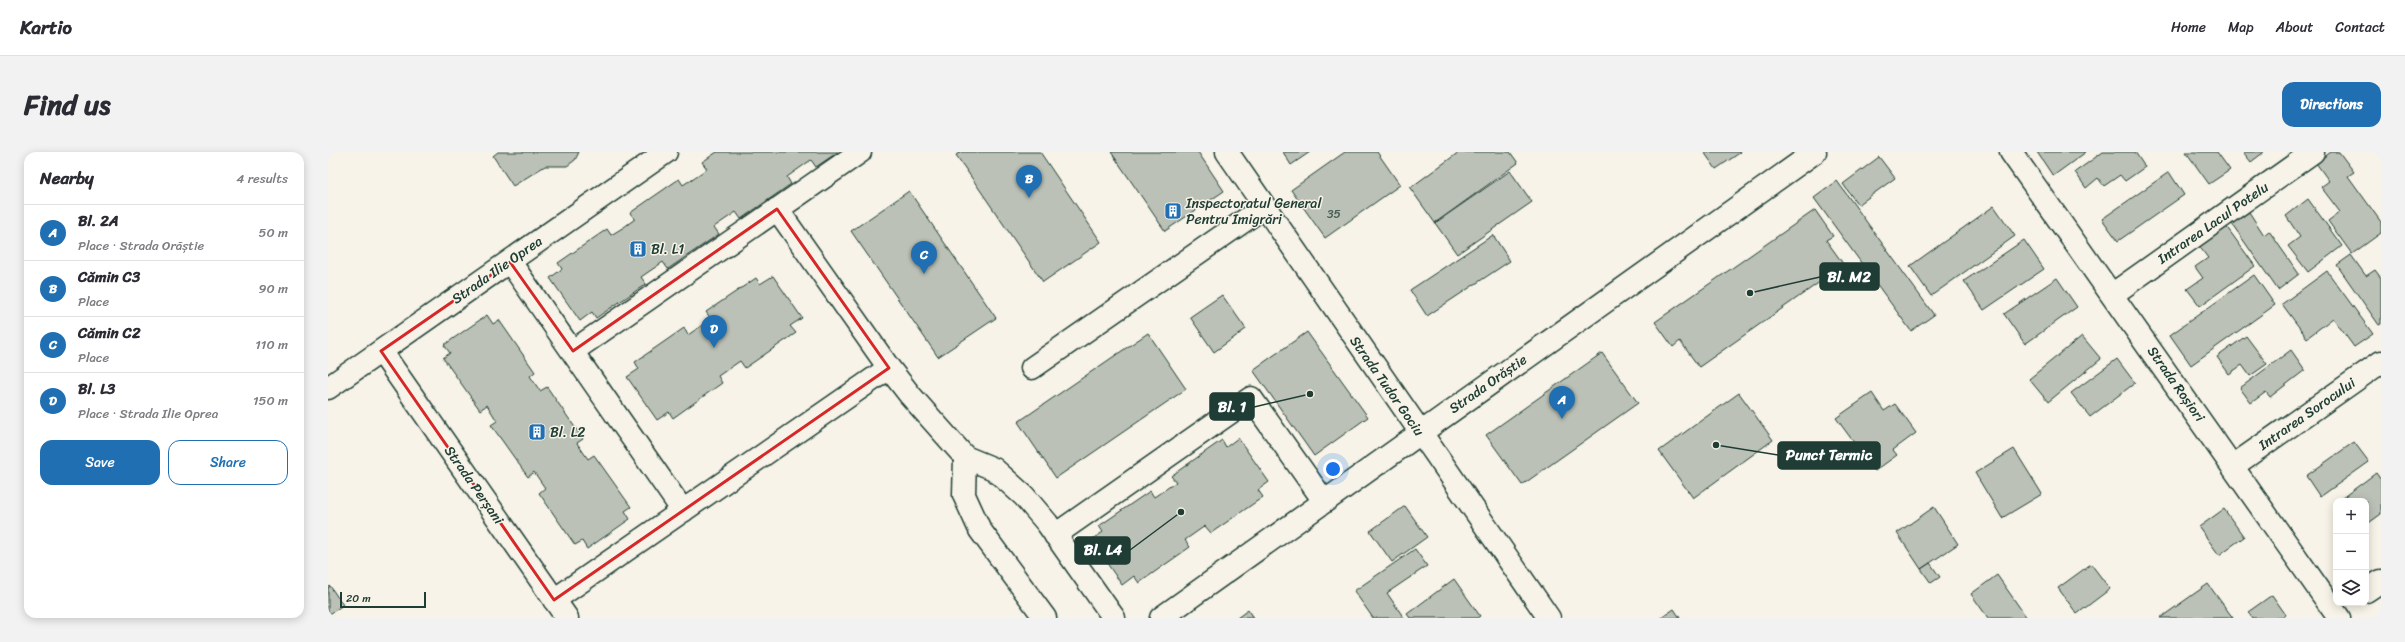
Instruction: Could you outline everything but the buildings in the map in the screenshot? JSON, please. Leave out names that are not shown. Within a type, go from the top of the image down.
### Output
[{"type":"street","name":"Strada Ilie Oprea","points":[[328,388],[666,152]]},
{"type":"street","points":[[573,351],[860,152]]},
{"type":"street","name":"Strada Tudor Gociu","points":[[1227,152],[1419,433],[1548,618]]},
{"type":"street","name":"Strada Orăștie","points":[[1161,618],[1815,152]]},
{"type":"street","name":"Strada Roșiori","points":[[2011,152],[2338,613]]},
{"type":"street","name":"Intrarea Lacul Potelu","points":[[2113,294],[2313,152]]},
{"type":"street","points":[[1032,368],[1264,207]]},
{"type":"street","points":[[777,209],[889,368],[965,457],[994,469],[1024,496],[1055,535],[1114,618]]},
{"type":"street","points":[[510,262],[573,351],[682,511]]},
{"type":"street","name":"Strada Perșani","points":[[381,351],[567,618]]},
{"type":"street","name":"Intrarea Sorocului","points":[[2233,466],[2381,362]]},
{"type":"street","points":[[554,600],[889,368]]},
{"type":"street","points":[[1055,535],[1251,398],[1324,501]]},
{"type":"street","points":[[965,457],[964,495],[980,530],[1045,618]]},
{"type":"street","points":[[2369,590],[2381,581]]},
{"type":"highlighted area","points":[[777,209],[889,368],[554,600],[381,351],[510,262],[573,351]]},
{"type":"place","name":"Cămin C3","points":[[1029,198]]},
{"type":"place","name":"Inspectoratul General Pentru Imigrări","points":[[1173,211]]},
{"type":"place","name":"Bl. L1","points":[[638,249]]},
{"type":"place","name":"Cămin C2","points":[[924,274]]},
{"type":"place","name":"Bl. M2","points":[[1750,293]]},
{"type":"place","name":"Bl. L3","points":[[714,348]]},
{"type":"place","name":"Bl. 1","points":[[1310,394]]},
{"type":"place","name":"Bl. 2A","points":[[1562,419]]},
{"type":"place","name":"Bl. L2","points":[[537,432]]},
{"type":"place","name":"Punct Termic","points":[[1716,445]]},
{"type":"place","name":"Bl. L4","points":[[1181,512]]}]
